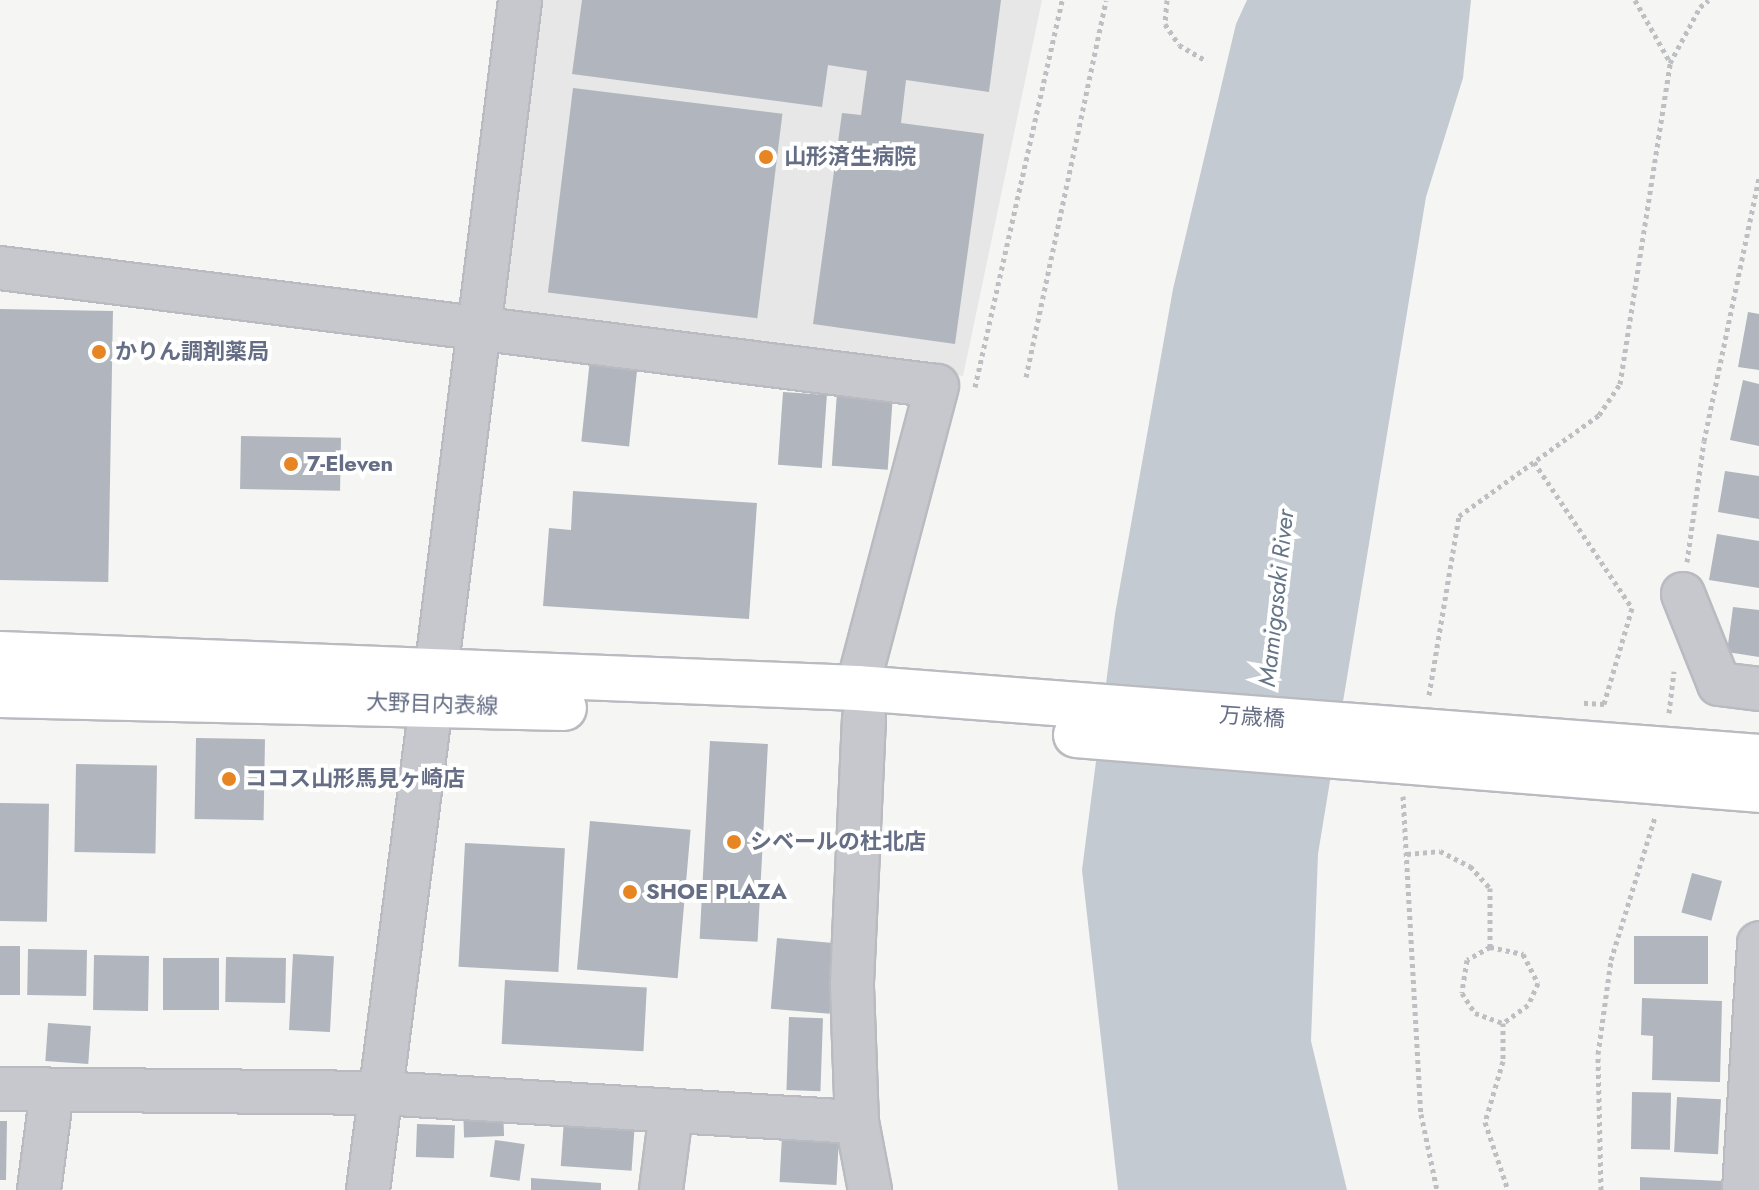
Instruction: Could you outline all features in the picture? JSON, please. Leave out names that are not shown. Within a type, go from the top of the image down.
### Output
[{"type":"main road","name":"大野目内表線","points":[[0,654],[434,688],[860,703]]},
{"type":"main road","name":"大野目内表線","points":[[0,695],[434,688]]},
{"type":"main road","name":"万歳橋","points":[[860,703],[1656,764]]},
{"type":"main road","points":[[1656,764],[1759,757]]},
{"type":"main road","points":[[1656,764],[1759,790]]},
{"type":"street","points":[[368,1190],[520,0]]},
{"type":"street","points":[[0,268],[937,386],[860,703],[852,987],[857,1122],[870,1190]]},
{"type":"street","points":[[1683,594],[1719,684],[1759,689]]},
{"type":"street","points":[[1744,1190],[1759,943]]},
{"type":"street","points":[[0,1089],[381,1093],[857,1122]]},
{"type":"street","points":[[39,1190],[52,1091]]},
{"type":"street","points":[[661,1190],[671,1113]]},
{"type":"path","points":[[974,389],[1062,0]]},
{"type":"path","points":[[1026,377],[1106,0]]},
{"type":"path","points":[[1167,0],[1165,24],[1179,45],[1207,61]]},
{"type":"path","points":[[1635,0],[1670,63]]},
{"type":"path","points":[[1445,697],[1429,696],[1459,516],[1599,415],[1620,384],[1670,63],[1700,7],[1709,0]]},
{"type":"path","points":[[1683,594],[1704,441],[1759,178]]},
{"type":"path","points":[[1534,462],[1632,608],[1604,704],[1572,702]]},
{"type":"path","points":[[1601,1190],[1598,1054],[1611,960],[1656,764],[1676,656]]},
{"type":"path","points":[[1403,795],[1421,1114],[1437,1190]]},
{"type":"path","points":[[1407,854],[1440,851],[1470,866],[1490,888],[1490,947]]},
{"type":"path","points":[[1490,947],[1523,954],[1538,983],[1528,1005],[1503,1023],[1475,1013],[1462,993],[1467,960],[1490,947]]},
{"type":"path","points":[[1503,1023],[1503,1061],[1485,1122],[1508,1190]]},
{"type":"shaded area","name":"山形済生病院","points":[[543,0],[1042,0],[963,376],[504,314]]},
{"type":"water","name":"Mamigasaki River","points":[[1247,0],[1471,0],[1463,78],[1426,197],[1318,854],[1311,1041],[1347,1190],[1118,1190],[1082,870],[1115,614],[1173,289],[1236,24]]},
{"type":"building","points":[[582,0],[1001,0],[989,92],[906,80],[901,123],[984,134],[955,344],[813,324],[842,113],[861,115],[867,71],[828,65],[822,107],[572,74]]},
{"type":"building","points":[[573,88],[782,114],[757,318],[548,292]]},
{"type":"building","points":[[0,309],[113,311],[108,582],[0,580]]},
{"type":"building","points":[[1748,312],[1759,314],[1759,370],[1738,367]]},
{"type":"building","points":[[590,359],[638,364],[629,447],[581,442]]},
{"type":"building","points":[[1743,380],[1759,384],[1759,446],[1730,440]]},
{"type":"building","points":[[783,392],[827,395],[822,468],[778,465]]},
{"type":"building","points":[[837,392],[893,396],[888,470],[832,466]]},
{"type":"building","points":[[241,436],[341,438],[340,491],[240,489]]},
{"type":"building","points":[[1725,471],[1759,476],[1759,519],[1718,512]]},
{"type":"building","points":[[573,491],[757,503],[749,619],[543,606],[549,528],[571,530]]},
{"type":"building","points":[[1717,534],[1759,541],[1759,588],[1709,580]]},
{"type":"building","points":[[1733,607],[1759,610],[1759,657],[1727,652]]},
{"type":"building","name":"ココス山形馬見ヶ崎店","points":[[196,738],[265,739],[264,820],[195,819]]},
{"type":"building","name":"シベールの杜北店","points":[[710,741],[768,744],[758,942],[700,939]]},
{"type":"building","points":[[76,764],[157,765],[155,853],[74,852]]},
{"type":"building","points":[[0,803],[49,804],[47,922],[0,921]]},
{"type":"building","points":[[590,821],[691,830],[678,978],[577,969]]},
{"type":"building","points":[[465,843],[565,848],[558,972],[459,967]]},
{"type":"building","points":[[1692,873],[1722,881],[1711,921],[1681,913]]},
{"type":"building","points":[[1634,936],[1708,936],[1708,984],[1634,984]]},
{"type":"building","points":[[777,938],[836,943],[830,1014],[771,1009]]},
{"type":"building","points":[[0,946],[20,946],[20,995],[0,995]]},
{"type":"building","points":[[28,949],[87,950],[86,996],[27,995]]},
{"type":"building","points":[[293,954],[334,956],[330,1032],[289,1030]]},
{"type":"building","points":[[94,955],[149,956],[148,1011],[93,1010]]},
{"type":"building","points":[[226,957],[286,958],[285,1003],[225,1002]]},
{"type":"building","points":[[163,958],[219,958],[219,1010],[163,1010]]},
{"type":"building","points":[[505,980],[647,987],[643,1051],[502,1044]]},
{"type":"building","points":[[1642,998],[1722,1001],[1720,1082],[1652,1080],[1653,1036],[1641,1035]]},
{"type":"building","points":[[789,1017],[823,1018],[820,1091],[786,1090]]},
{"type":"building","points":[[48,1023],[91,1026],[88,1064],[45,1061]]},
{"type":"building","points":[[1632,1092],[1671,1093],[1670,1150],[1631,1149]]},
{"type":"building","points":[[1677,1097],[1721,1099],[1718,1154],[1674,1152]]},
{"type":"building","points":[[503,1106],[504,1136],[464,1137],[463,1107]]},
{"type":"building","points":[[564,1119],[635,1124],[632,1171],[561,1166]]},
{"type":"building","points":[[0,1121],[7,1121],[6,1180],[0,1180]]},
{"type":"building","points":[[417,1124],[455,1125],[454,1158],[416,1157]]},
{"type":"building","points":[[782,1135],[839,1138],[836,1185],[780,1182]]},
{"type":"building","points":[[495,1140],[525,1144],[520,1181],[490,1177]]},
{"type":"building","points":[[1640,1177],[1722,1181],[1722,1190],[1640,1190]]},
{"type":"building","points":[[531,1178],[601,1183],[601,1190],[531,1190]]},
{"type":"place","name":"山形済生病院","points":[[766,157]]},
{"type":"place","name":"かりん調剤薬局","points":[[99,352]]},
{"type":"place","name":"7-Eleven","points":[[291,464]]},
{"type":"place","name":"ココス山形馬見ヶ崎店","points":[[229,779]]},
{"type":"place","name":"シベールの杜北店","points":[[734,842]]},
{"type":"place","name":"SHOE PLAZA","points":[[630,892]]}]
